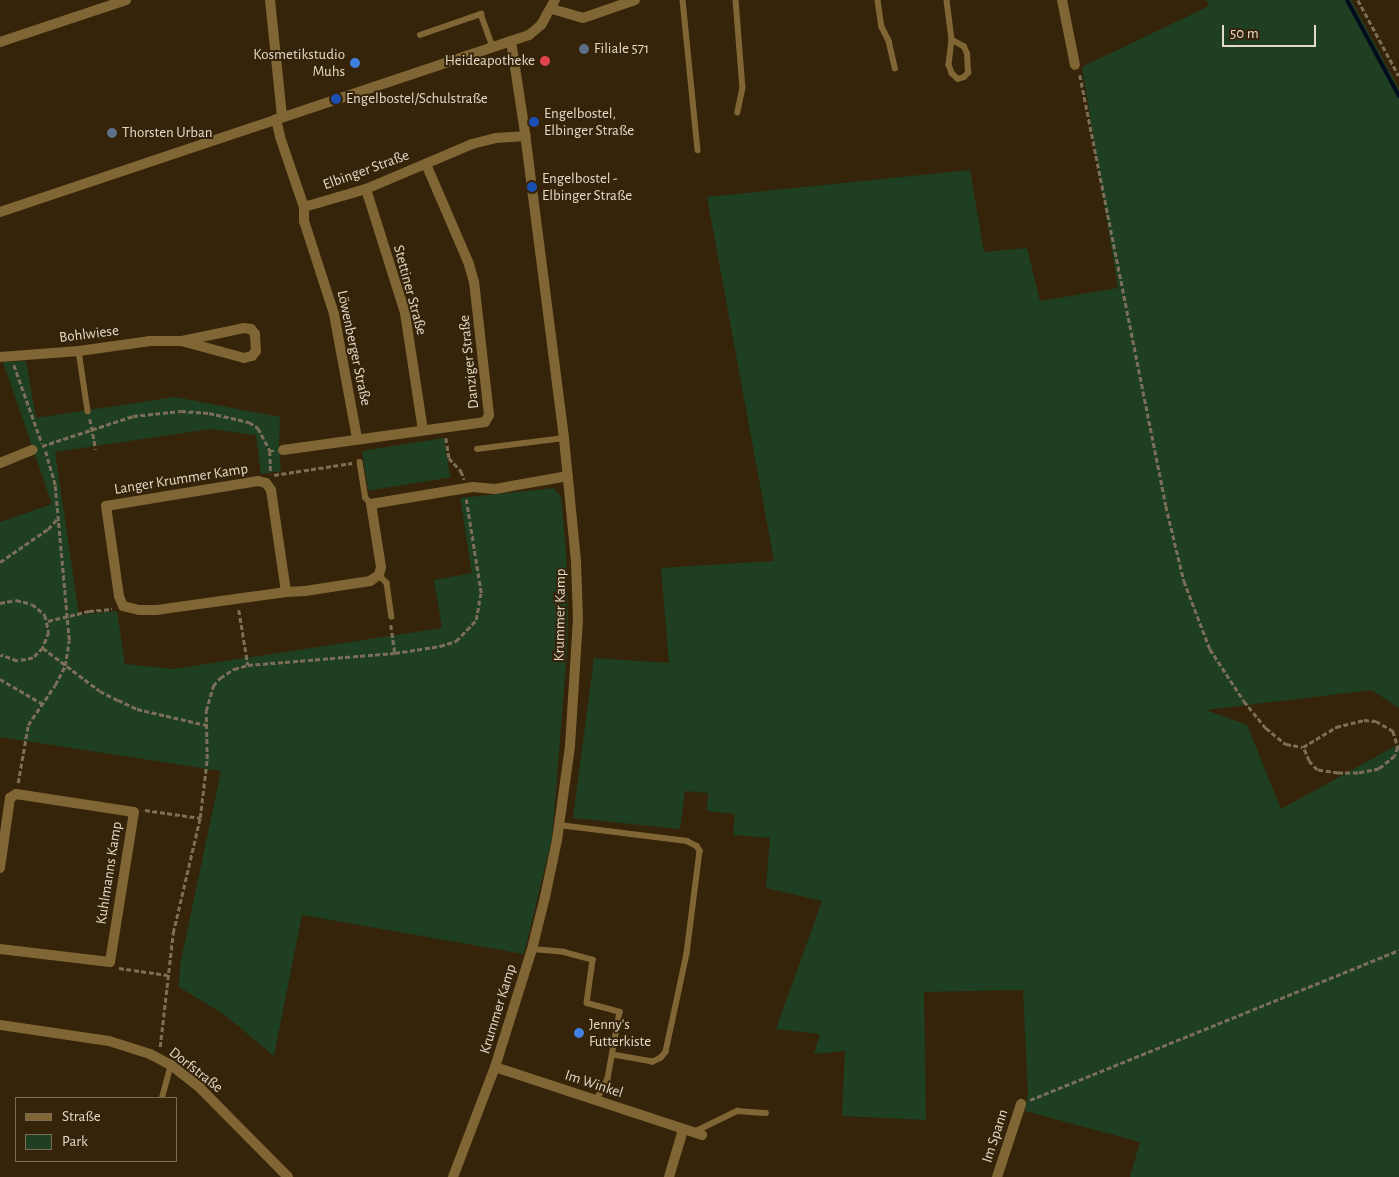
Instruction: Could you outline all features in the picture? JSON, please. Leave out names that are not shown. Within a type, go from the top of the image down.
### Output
[{"type":"street","points":[[0,42],[126,0]]},
{"type":"street","points":[[270,0],[280,137],[304,207]]},
{"type":"street","points":[[0,212],[529,35],[536,29],[553,5],[582,18],[635,0]]},
{"type":"street","points":[[1062,0],[1075,65]]},
{"type":"street","name":"Krummer Kamp","points":[[453,1177],[495,1068],[532,949],[559,824],[570,746],[578,619],[564,438],[526,136],[511,41]]},
{"type":"street","name":"Elbinger Straße","points":[[304,207],[366,189],[484,141],[526,136]]},
{"type":"street","name":"Danziger Straße","points":[[283,450],[357,438],[368,439],[444,426],[485,422],[490,410],[474,282],[426,164]]},
{"type":"street","name":"Stettiner Straße","points":[[366,189],[405,313],[423,430]]},
{"type":"street","name":"Löwenberger Straße","points":[[304,207],[304,221],[334,314],[357,438]]},
{"type":"street","name":"Bohlwiese","points":[[0,357],[79,351],[150,341],[182,341],[244,328],[251,329],[255,334],[256,351],[252,356],[244,358],[182,341]]},
{"type":"street","points":[[0,463],[32,450]]},
{"type":"street","points":[[123,606],[139,610],[157,610],[370,581],[379,575],[382,567],[371,504],[466,488],[495,489],[568,476]]},
{"type":"street","name":"Langer Krummer Kamp","points":[[123,606],[119,596],[106,506],[258,481],[266,483],[271,490],[286,592]]},
{"type":"street","points":[[0,868],[10,798],[16,794]]},
{"type":"street","name":"Kuhlmanns Kamp","points":[[16,794],[134,812],[110,962]]},
{"type":"street","points":[[0,949],[37,955],[49,954],[110,962]]},
{"type":"street","name":"Dorfstraße","points":[[0,1025],[109,1041],[171,1065],[200,1088],[288,1177]]},
{"type":"street","name":"Im Winkel","points":[[495,1068],[597,1100],[692,1133]]},
{"type":"street","name":"Im Spann","points":[[997,1177],[1021,1104]]},
{"type":"street","points":[[669,1177],[692,1133]]},
{"type":"lane","points":[[683,0],[698,150]]},
{"type":"lane","points":[[736,0],[743,88],[738,112]]},
{"type":"lane","points":[[878,0],[882,27],[888,41],[894,68]]},
{"type":"lane","points":[[947,0],[952,40],[949,65],[952,73],[958,79],[968,73],[968,54],[964,47],[952,40]]},
{"type":"lane","points":[[420,36],[481,14],[493,47]]},
{"type":"lane","points":[[79,351],[88,411]]},
{"type":"lane","points":[[477,450],[564,438]]},
{"type":"lane","points":[[360,462],[366,498],[371,504]]},
{"type":"lane","points":[[379,575],[387,583],[392,617]]},
{"type":"lane","points":[[559,824],[687,841],[697,846],[700,851],[687,954],[666,1052],[654,1062],[613,1055]]},
{"type":"lane","points":[[532,949],[564,952],[593,960],[587,1003],[620,1012],[608,1079],[597,1100]]},
{"type":"lane","points":[[162,1097],[171,1065]]},
{"type":"lane","points":[[692,1133],[737,1111],[766,1113]]},
{"type":"path","points":[[1358,0],[1399,76]]},
{"type":"path","points":[[1075,65],[1079,72],[1086,104],[1166,506],[1193,608],[1210,649],[1244,700],[1266,728],[1286,744],[1303,747],[1336,726],[1364,720],[1376,721],[1393,731],[1398,748],[1394,756],[1379,769],[1358,773],[1338,773],[1318,770],[1303,747]]},
{"type":"path","points":[[11,356],[55,485],[69,640],[65,666],[43,704],[28,724],[16,794]]},
{"type":"path","points":[[88,411],[96,449]]},
{"type":"path","points":[[32,450],[109,422],[150,413],[181,411],[209,413],[249,422],[258,428],[270,451],[272,475],[360,462]]},
{"type":"path","points":[[158,1059],[173,933],[200,818],[207,759],[206,725],[208,698],[213,686],[220,678],[234,669],[248,665],[395,653],[440,646],[456,641],[476,620],[481,592],[480,578],[466,488],[461,471],[449,458],[444,426]]},
{"type":"path","points":[[270,451],[283,450]]},
{"type":"path","points":[[0,562],[48,529],[59,518]]},
{"type":"path","points":[[238,599],[248,665]]},
{"type":"path","points":[[0,603],[24,601],[40,609],[48,621],[48,639],[43,648],[33,658],[23,661],[1,655],[0,657]]},
{"type":"path","points":[[48,621],[90,611],[117,609],[123,606]]},
{"type":"path","points":[[392,617],[390,620],[395,653]]},
{"type":"path","points":[[43,648],[100,691],[137,709],[206,725]]},
{"type":"path","points":[[0,679],[43,704]]},
{"type":"path","points":[[134,812],[137,809],[200,818]]},
{"type":"path","points":[[1021,1104],[1399,950]]},
{"type":"path","points":[[110,962],[116,968],[167,974]]},
{"type":"green space","points":[[1206,0],[1351,0],[1399,89],[1399,708],[1372,690],[1206,710],[1247,725],[1281,809],[1399,744],[1399,1177],[1130,1177],[1140,1142],[1025,1111],[1028,1094],[1023,990],[924,992],[926,1120],[842,1116],[845,1051],[814,1054],[820,1034],[776,1029],[822,901],[766,888],[770,838],[733,835],[735,814],[707,811],[708,793],[685,791],[680,829],[573,818],[594,658],[669,663],[661,568],[774,561],[707,197],[970,170],[984,252],[1027,248],[1040,301],[1118,288],[1082,67],[1209,6]]},
{"type":"green space","points":[[26,361],[36,418],[175,397],[280,417],[279,446],[281,471],[261,474],[256,435],[210,429],[55,452],[79,615],[117,611],[125,664],[173,669],[442,628],[434,580],[472,573],[460,498],[554,488],[561,497],[566,552],[567,652],[552,838],[524,954],[302,915],[274,1056],[225,1015],[179,987],[180,965],[221,771],[0,737],[0,522],[52,504],[3,362]]},
{"type":"green space","points":[[444,438],[450,478],[368,490],[362,451]]},
{"type":"waterway","points":[[1347,0],[1399,96]]},
{"type":"place","name":"Filiale 571","points":[[584,49]]},
{"type":"place","name":"Heideapotheke","points":[[545,61]]},
{"type":"place","name":"Kosmetikstudio Muhs","points":[[355,63]]},
{"type":"place","name":"Engelbostel/Schulstraße","points":[[336,99]]},
{"type":"place","name":"Engelbostel, Elbinger Straße","points":[[534,122]]},
{"type":"place","name":"Thorsten Urban","points":[[112,133]]},
{"type":"place","name":"Engelbostel - Elbinger Straße","points":[[532,187]]},
{"type":"place","name":"Jenny's Futterkiste","points":[[579,1033]]}]
